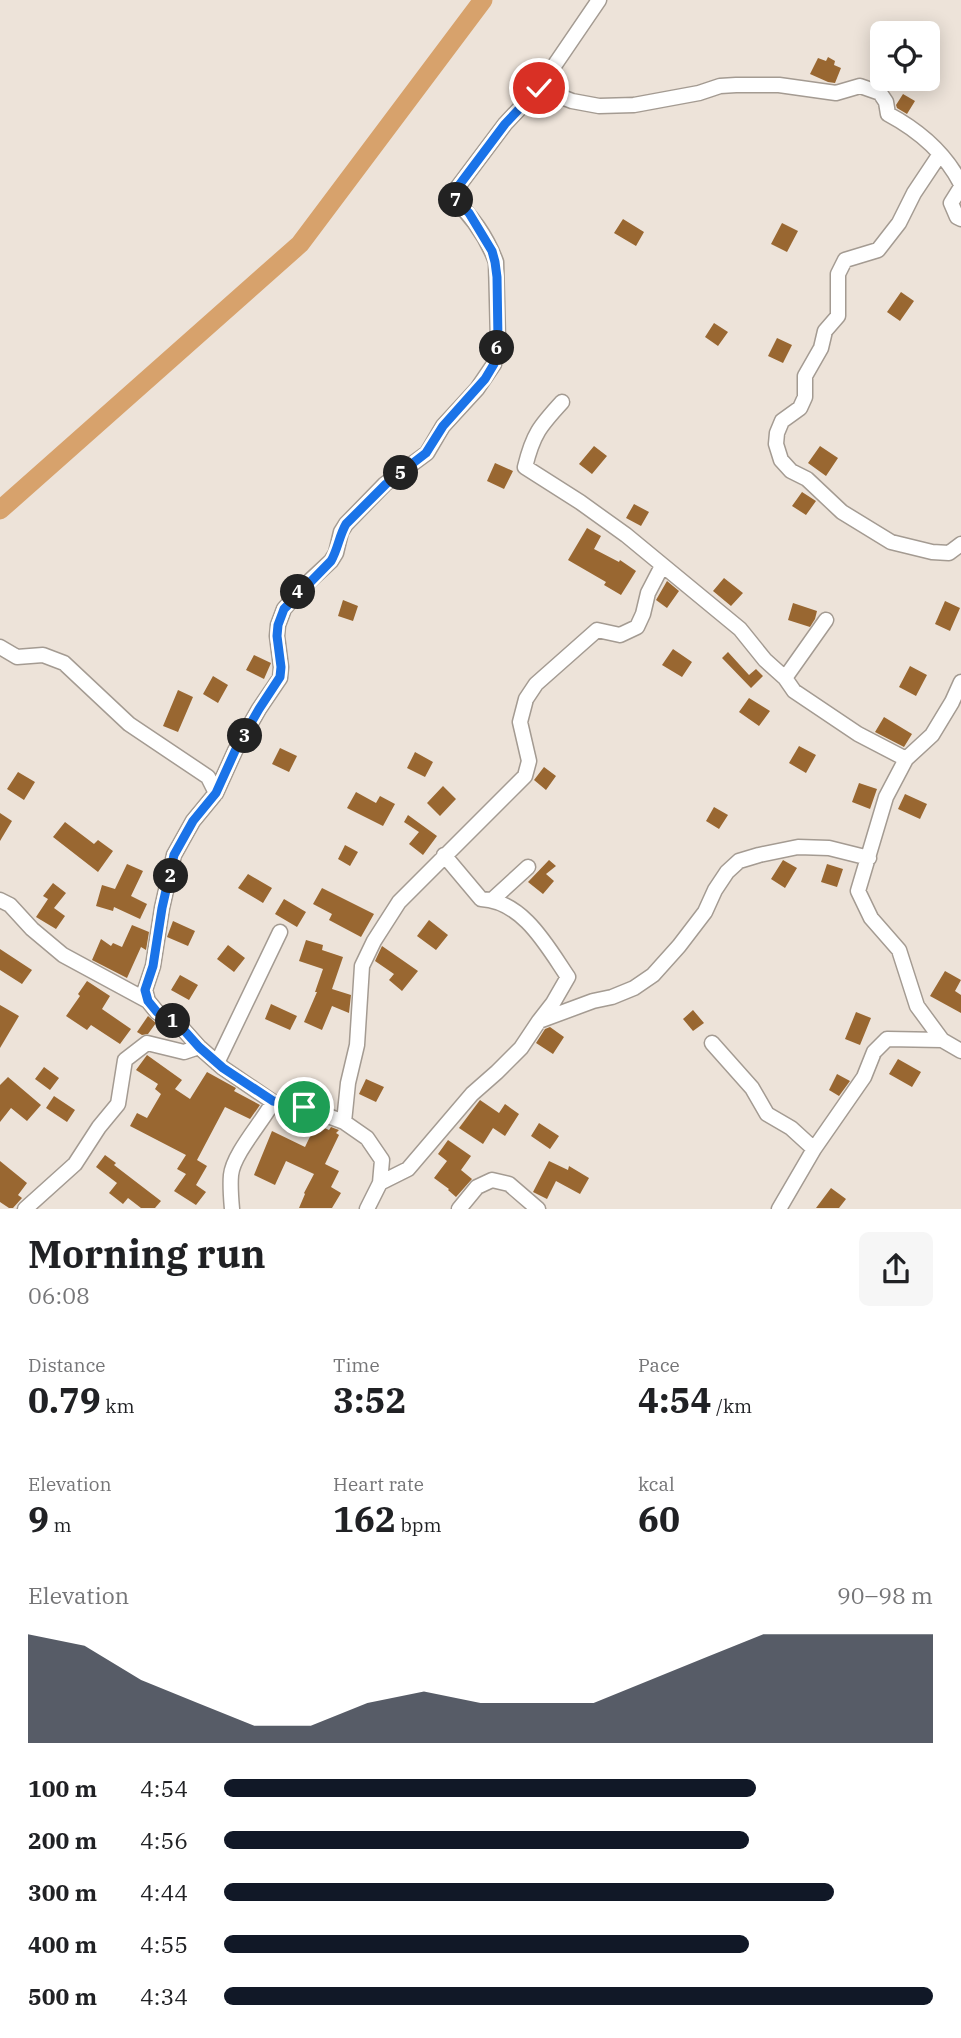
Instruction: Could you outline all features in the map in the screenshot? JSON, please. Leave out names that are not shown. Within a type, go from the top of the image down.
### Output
[{"type":"street","points":[[148,1001],[145,990],[153,966],[174,855],[193,821],[216,793],[235,751],[280,677],[277,636],[284,609],[331,561],[346,524],[386,484],[426,453],[443,426],[485,379],[494,364],[498,340],[495,262],[492,251],[469,213],[451,196],[505,124],[539,88],[598,0]]},
{"type":"street","points":[[539,88],[572,101],[599,106],[634,105],[699,93],[720,86],[779,85],[836,93],[860,86],[880,93],[886,102],[888,114],[928,140],[955,173],[961,185],[951,203],[957,217],[961,219]]},
{"type":"street","points":[[940,154],[914,193],[899,223],[878,250],[845,260],[838,274],[838,316],[825,331],[821,348],[805,376],[805,397],[800,408],[782,421],[776,444],[781,460],[790,471],[807,479],[842,512],[891,542],[932,552],[949,553],[961,544]]},
{"type":"street","points":[[562,402],[532,441],[525,467],[625,535],[740,629],[794,691],[858,734],[906,760]]},
{"type":"street","points":[[344,1122],[348,1083],[357,1045],[362,966],[374,941],[399,902],[525,776],[529,761],[520,722],[526,699],[536,684],[597,630],[620,635],[637,627],[648,593],[662,566]]},
{"type":"street","points":[[785,678],[826,620]]},
{"type":"street","points":[[0,647],[17,657],[43,655],[64,663],[129,723],[208,777],[216,793]]},
{"type":"street","points":[[961,682],[932,735],[906,760],[886,797],[859,891],[871,918],[899,950],[917,1006],[942,1040],[961,1051]]},
{"type":"street","points":[[539,1021],[593,1001],[612,997],[634,988],[653,975],[705,912],[727,872],[739,861],[798,847],[830,848],[869,858]]},
{"type":"street","points":[[380,1183],[408,1168],[472,1094],[521,1048],[568,977],[528,922],[505,905],[492,900],[481,900],[444,855]]},
{"type":"street","points":[[492,900],[527,867]]},
{"type":"street","points":[[0,900],[10,905],[63,956],[148,1001],[157,1012],[182,1028],[217,1063],[273,1101],[304,1107],[344,1122],[368,1138],[382,1160],[380,1183],[367,1209]]},
{"type":"street","points":[[217,1063],[280,932]]},
{"type":"street","points":[[779,1209],[814,1150],[864,1077],[874,1052],[887,1040],[942,1040]]},
{"type":"street","points":[[25,1209],[75,1164],[118,1104],[125,1060],[147,1043],[184,1052],[199,1047]]},
{"type":"street","points":[[712,1043],[752,1088],[767,1114],[791,1128],[814,1150]]},
{"type":"street","points":[[232,1209],[230,1172],[273,1101]]},
{"type":"street","points":[[459,1209],[477,1187],[492,1180],[509,1184],[538,1209]]},
{"type":"building","points":[[828,57],[835,61],[834,65],[841,68],[835,83],[810,74],[818,58],[826,61]]},
{"type":"building","points":[[903,94],[915,101],[907,114],[896,105]]},
{"type":"building","points":[[623,219],[644,232],[636,246],[614,233]]},
{"type":"building","points":[[782,223],[798,231],[787,252],[771,244]]},
{"type":"building","points":[[901,292],[914,301],[900,321],[887,312]]},
{"type":"building","points":[[714,323],[728,332],[718,346],[705,337]]},
{"type":"building","points":[[777,338],[792,345],[783,363],[768,356]]},
{"type":"building","points":[[594,446],[607,456],[592,474],[579,464]]},
{"type":"building","points":[[820,446],[838,458],[826,476],[808,463]]},
{"type":"building","points":[[495,463],[513,471],[504,489],[487,481]]},
{"type":"building","points":[[802,492],[816,501],[806,515],[792,506]]},
{"type":"building","points":[[634,504],[649,512],[641,526],[626,518]]},
{"type":"building","points":[[587,528],[601,536],[594,549],[619,562],[620,560],[636,571],[621,595],[604,585],[606,582],[568,560]]},
{"type":"building","points":[[724,578],[743,593],[731,606],[713,591]]},
{"type":"building","points":[[667,581],[679,591],[667,608],[656,600]]},
{"type":"building","points":[[343,600],[358,606],[353,621],[338,616]]},
{"type":"building","points":[[945,601],[960,608],[950,631],[935,624]]},
{"type":"building","points":[[793,603],[817,611],[810,627],[788,620]]},
{"type":"building","points":[[673,649],[692,662],[682,677],[662,665]]},
{"type":"building","points":[[728,652],[749,675],[756,669],[763,676],[751,688],[722,658]]},
{"type":"building","points":[[254,655],[271,663],[264,679],[246,670]]},
{"type":"building","points":[[910,666],[927,675],[916,696],[899,687]]},
{"type":"building","points":[[213,676],[228,685],[218,703],[203,694]]},
{"type":"building","points":[[178,690],[193,697],[178,732],[163,726]]},
{"type":"building","points":[[749,698],[770,711],[759,726],[739,712]]},
{"type":"building","points":[[884,717],[912,734],[904,747],[875,732]]},
{"type":"building","points":[[799,746],[816,755],[806,773],[789,763]]},
{"type":"building","points":[[280,748],[297,756],[289,772],[272,764]]},
{"type":"building","points":[[415,752],[433,762],[425,777],[407,768]]},
{"type":"building","points":[[544,767],[556,776],[546,790],[534,780]]},
{"type":"building","points":[[18,772],[35,782],[24,800],[7,789]]},
{"type":"building","points":[[859,783],[877,789],[870,809],[852,802]]},
{"type":"building","points":[[443,786],[456,799],[440,816],[427,803]]},
{"type":"building","points":[[356,792],[376,803],[380,796],[395,804],[383,826],[347,808]]},
{"type":"building","points":[[905,794],[927,804],[920,819],[898,809]]},
{"type":"building","points":[[714,807],[728,815],[719,829],[706,821]]},
{"type":"building","points":[[0,813],[12,821],[0,841]]},
{"type":"building","points":[[408,815],[437,836],[423,855],[409,844],[419,832],[404,822]]},
{"type":"building","points":[[65,822],[94,844],[98,840],[113,851],[98,872],[53,837]]},
{"type":"building","points":[[345,845],[358,852],[350,866],[338,859]]},
{"type":"building","points":[[549,860],[556,866],[546,874],[554,881],[543,894],[528,882]]},
{"type":"building","points":[[783,860],[797,868],[785,888],[771,879]]},
{"type":"building","points":[[127,864],[143,871],[131,896],[147,904],[140,919],[114,907],[113,911],[96,906],[102,885],[115,889]]},
{"type":"building","points":[[827,864],[843,869],[837,887],[821,882]]},
{"type":"building","points":[[248,874],[272,888],[263,903],[238,888]]},
{"type":"building","points":[[53,883],[66,893],[54,908],[65,916],[56,929],[36,917],[48,899],[43,896]]},
{"type":"building","points":[[322,888],[374,914],[361,937],[329,920],[332,914],[313,904]]},
{"type":"building","points":[[284,899],[306,912],[297,927],[275,914]]},
{"type":"building","points":[[429,920],[448,935],[436,950],[417,936]]},
{"type":"building","points":[[173,921],[195,931],[188,946],[167,937]]},
{"type":"building","points":[[132,925],[149,932],[146,950],[141,947],[127,978],[92,960],[101,939],[111,946],[113,943],[122,947]]},
{"type":"building","points":[[306,940],[323,945],[322,950],[343,957],[332,989],[351,995],[349,1013],[332,1006],[322,1030],[304,1022],[317,992],[323,969],[299,961]]},
{"type":"building","points":[[228,945],[245,958],[234,972],[217,959]]},
{"type":"building","points":[[382,946],[418,971],[402,991],[389,980],[394,974],[375,961]]},
{"type":"building","points":[[0,949],[32,970],[22,984],[0,970]]},
{"type":"building","points":[[945,971],[961,980],[955,991],[961,995],[961,1013],[930,996]]},
{"type":"building","points":[[180,975],[198,985],[189,1000],[171,990]]},
{"type":"building","points":[[87,981],[110,996],[102,1009],[131,1029],[120,1044],[91,1025],[87,1030],[66,1016]]},
{"type":"building","points":[[271,1004],[297,1016],[290,1030],[265,1019]]},
{"type":"building","points":[[0,1005],[19,1016],[0,1048]]},
{"type":"building","points":[[693,1010],[704,1023],[693,1031],[683,1019]]},
{"type":"building","points":[[856,1012],[871,1018],[860,1045],[845,1039]]},
{"type":"building","points":[[148,1016],[156,1023],[148,1034],[142,1035],[137,1032]]},
{"type":"building","points":[[550,1027],[564,1037],[553,1054],[536,1043],[545,1029]]},
{"type":"building","points":[[147,1055],[182,1080],[175,1089],[190,1099],[207,1072],[260,1105],[250,1119],[225,1107],[197,1160],[207,1166],[196,1185],[206,1192],[196,1205],[174,1191],[186,1174],[177,1169],[186,1155],[130,1126],[137,1113],[147,1118],[161,1094],[155,1089],[158,1084],[136,1070]]},
{"type":"building","points":[[898,1059],[921,1072],[912,1087],[889,1074]]},
{"type":"building","points":[[44,1067],[59,1078],[50,1090],[35,1079]]},
{"type":"building","points":[[837,1074],[850,1081],[839,1096],[829,1090]]},
{"type":"building","points":[[8,1077],[41,1105],[27,1121],[11,1108],[0,1122],[0,1085]]},
{"type":"building","points":[[366,1079],[384,1087],[376,1102],[359,1094]]},
{"type":"building","points":[[54,1096],[75,1110],[67,1122],[46,1108]]},
{"type":"building","points":[[480,1100],[499,1113],[505,1104],[519,1114],[505,1136],[493,1128],[483,1144],[459,1128]]},
{"type":"building","points":[[539,1123],[559,1136],[550,1149],[531,1136]]},
{"type":"building","points":[[316,1124],[329,1130],[331,1127],[339,1130],[325,1164],[339,1171],[331,1187],[341,1193],[332,1208],[299,1208],[314,1174],[286,1161],[275,1185],[254,1175],[272,1131],[305,1147]]},
{"type":"building","points":[[448,1140],[471,1156],[461,1170],[472,1179],[456,1197],[434,1178],[447,1161],[438,1154]]},
{"type":"building","points":[[105,1155],[161,1201],[155,1208],[141,1208],[128,1198],[123,1204],[109,1193],[117,1183],[96,1167]]},
{"type":"building","points":[[0,1161],[27,1183],[18,1195],[22,1198],[13,1208],[0,1202]]},
{"type":"building","points":[[549,1161],[568,1170],[569,1166],[589,1178],[580,1194],[556,1181],[547,1199],[533,1192]]},
{"type":"building","points":[[831,1188],[846,1199],[839,1208],[816,1208]]},
{"type":"waterway","points":[[0,510],[300,244],[483,0]]},
{"type":"route","points":[[304,1107],[273,1101],[242,1081],[199,1047],[182,1028],[157,1012],[148,1001],[145,990],[153,966],[174,855],[193,821],[216,793],[235,751],[280,677],[277,636],[284,609],[331,561],[346,524],[386,484],[426,453],[443,426],[485,379],[494,364],[498,340],[495,262],[492,251],[469,213],[451,196],[505,124],[539,88]]}]
